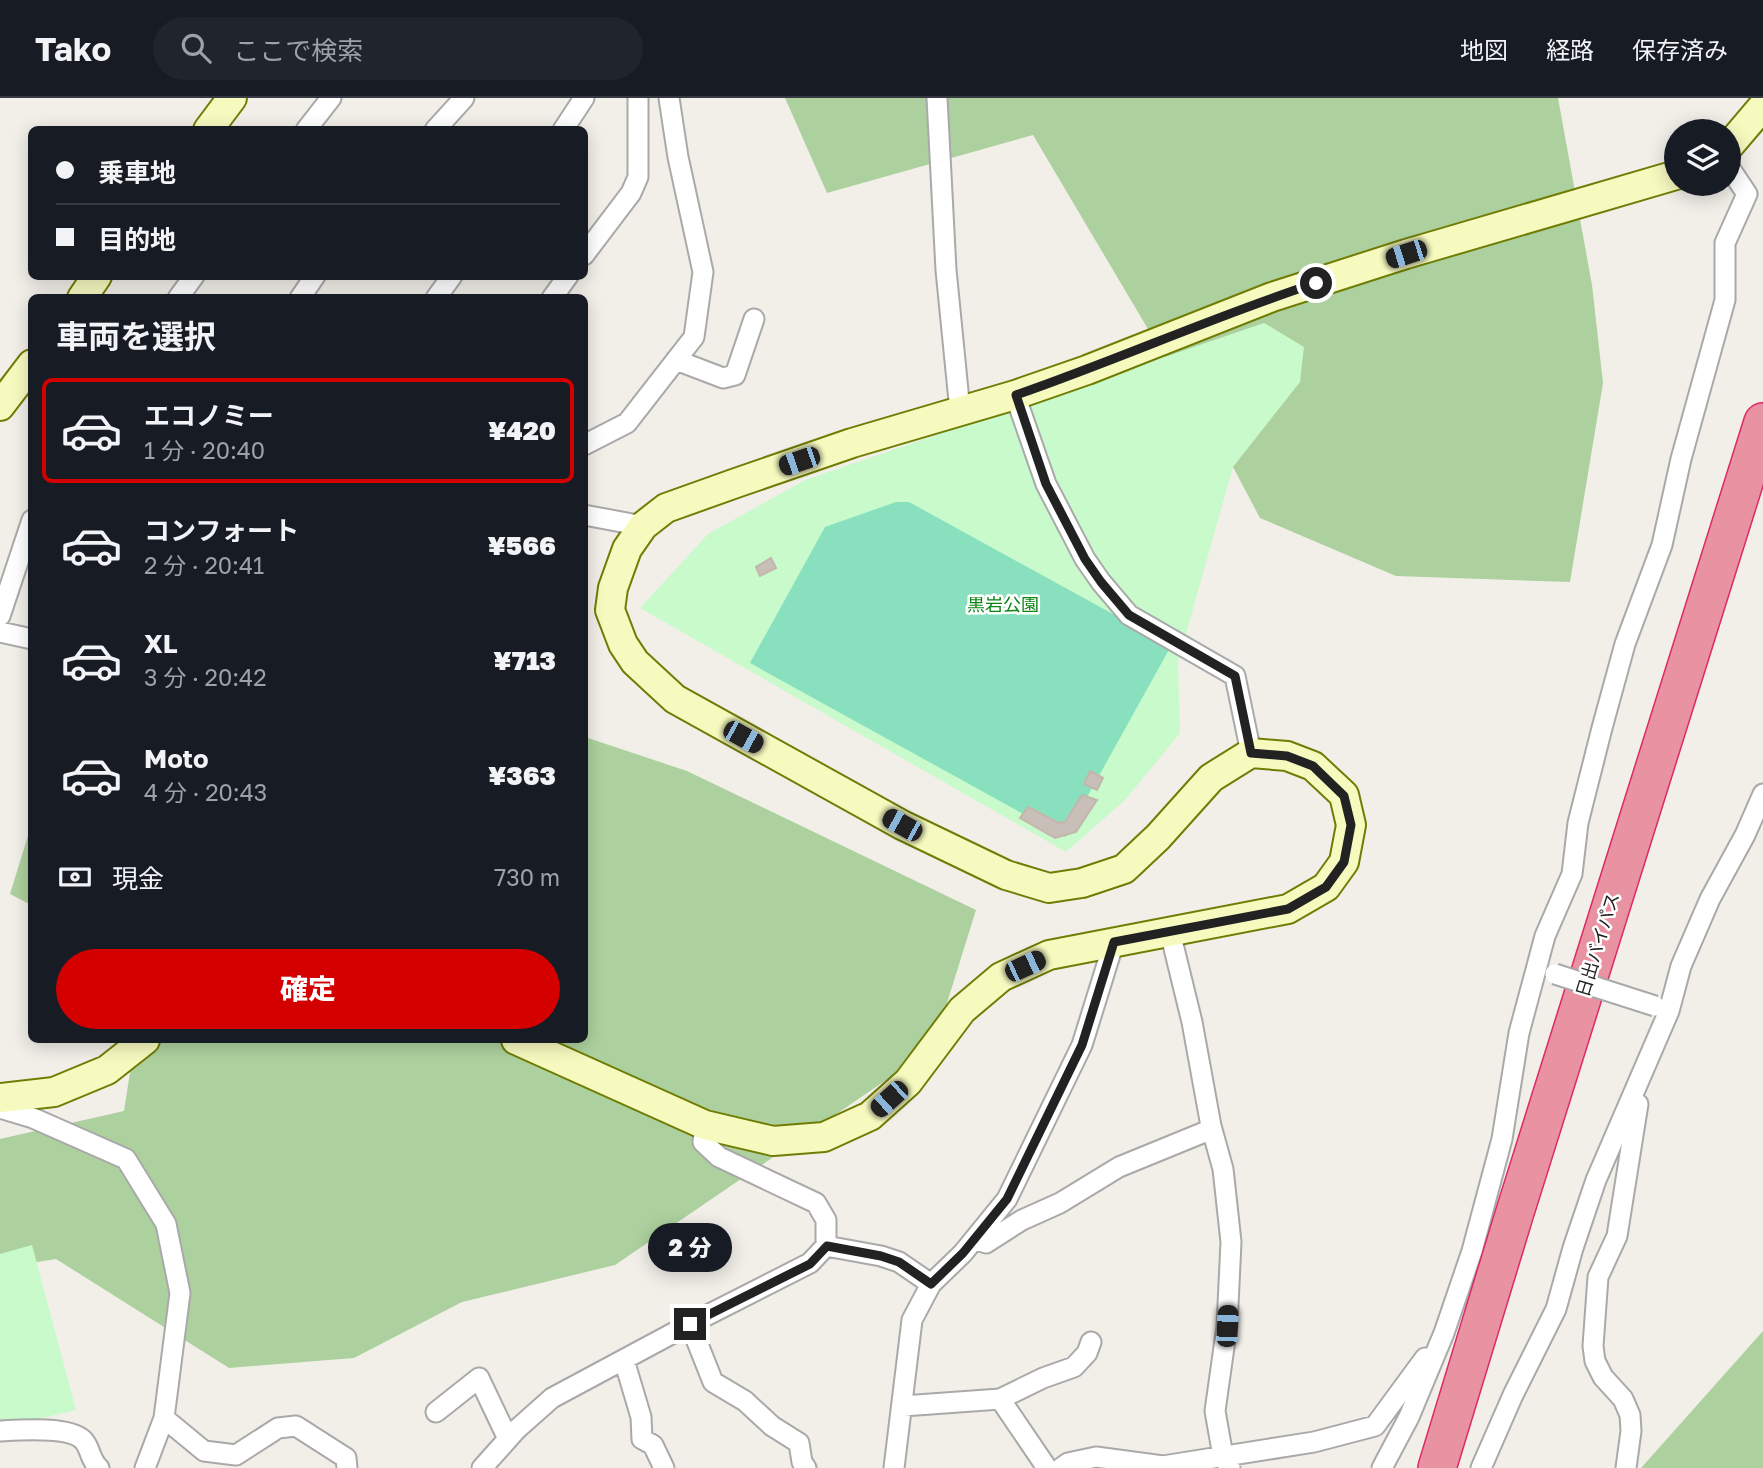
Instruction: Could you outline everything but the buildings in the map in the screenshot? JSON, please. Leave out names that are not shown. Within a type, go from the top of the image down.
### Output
[{"type":"highway","name":"日出バイパス","points":[[1437,1468],[1763,422]]},
{"type":"street","points":[[211,126],[232,98]]},
{"type":"street","points":[[309,126],[331,98]]},
{"type":"street","points":[[566,126],[584,98]]},
{"type":"street","points":[[588,250],[631,193],[638,177],[638,98]]},
{"type":"street","points":[[588,443],[627,423],[694,337],[702,272],[678,157],[669,98]]},
{"type":"street","points":[[937,98],[946,270],[960,411]]},
{"type":"street","points":[[438,126],[455,101]]},
{"type":"street","points":[[1741,132],[1763,106]]},
{"type":"street","points":[[523,1043],[705,1125],[773,1141],[824,1137],[870,1116],[908,1082],[962,1010],[1001,977],[1049,955],[1288,909],[1326,887],[1344,862],[1351,825],[1344,796],[1313,766],[1287,756],[1251,753],[1211,778],[1158,837],[1124,869],[1082,883],[1049,888],[1006,875],[902,825],[675,699],[635,662],[623,644],[610,610],[613,588],[627,549],[643,526],[666,508],[852,443],[1016,395],[1284,293],[1406,254],[1664,179]]},
{"type":"street","points":[[1382,1468],[1409,1418],[1444,1333],[1472,1251],[1502,1139],[1519,1033],[1546,971],[1545,936],[1572,874],[1578,823],[1602,728],[1625,644],[1662,545],[1681,459],[1725,300],[1726,243],[1746,194],[1741,186]]},
{"type":"street","points":[[676,360],[723,378],[735,375],[754,319]]},
{"type":"street","points":[[0,406],[28,369]]},
{"type":"street","points":[[1016,395],[1046,484],[1085,559],[1129,615],[1235,676],[1251,753]]},
{"type":"street","points":[[588,516],[643,526]]},
{"type":"street","points":[[0,616],[28,532]]},
{"type":"street","points":[[0,632],[28,638]]},
{"type":"street","points":[[1481,1468],[1556,1308],[1596,1180],[1641,1079],[1662,1009],[1710,899],[1745,835],[1763,794]]},
{"type":"street","points":[[1170,932],[1223,1169],[1231,1242],[1227,1326],[1215,1411],[1227,1462]]},
{"type":"street","points":[[894,1468],[912,1320],[931,1284],[975,1239],[1007,1199],[1082,1045],[1114,942]]},
{"type":"street","points":[[1546,971],[1662,1009]]},
{"type":"street","points":[[0,1098],[54,1092],[107,1070],[141,1043]]},
{"type":"street","points":[[1626,1468],[1631,1431],[1630,1415],[1623,1399],[1603,1377],[1595,1361],[1592,1346],[1598,1277],[1616,1236],[1632,1150],[1641,1079]]},
{"type":"street","points":[[0,1108],[33,1118],[126,1158],[166,1224],[180,1293],[164,1418],[153,1464]]},
{"type":"street","points":[[482,1468],[508,1439],[552,1398],[810,1264],[827,1246],[826,1220],[816,1203],[719,1157],[703,1142],[705,1125]]},
{"type":"street","points":[[975,1239],[986,1243],[1022,1220],[1060,1203],[1119,1167],[1212,1129]]},
{"type":"street","points":[[827,1246],[899,1262],[931,1284]]},
{"type":"street","points":[[690,1324],[713,1381],[745,1401],[772,1426],[799,1443],[802,1462],[806,1468]]},
{"type":"street","points":[[1061,1468],[1068,1463],[1096,1457],[1163,1466],[1227,1462],[1375,1426],[1444,1333]]},
{"type":"street","points":[[903,1406],[1000,1399],[1042,1378],[1074,1367],[1087,1353],[1091,1342]]},
{"type":"street","points":[[624,1360],[641,1417],[642,1439],[653,1445],[664,1468]]},
{"type":"street","points":[[436,1412],[479,1378],[508,1439]]},
{"type":"street","points":[[1000,1399],[1047,1468]]},
{"type":"street","points":[[164,1418],[204,1451],[236,1455],[278,1428],[296,1426],[346,1458],[347,1468]]},
{"type":"street","points":[[0,1431],[42,1428],[78,1435],[86,1443],[92,1461],[99,1468]]},
{"type":"green space","points":[[785,98],[1558,98],[1592,285],[1603,383],[1570,582],[1396,576],[1260,518],[1233,467],[1209,432],[1033,135],[827,193]]},
{"type":"green space","name":"黒岩公園","points":[[1264,323],[1304,347],[1300,382],[1233,467],[1178,662],[1180,733],[1126,799],[1066,852],[640,608],[708,534],[805,480]]},
{"type":"green space","points":[[896,502],[909,502],[1171,646],[1065,837],[750,663],[825,527]]},
{"type":"green space","points":[[588,738],[687,771],[976,910],[933,1048],[615,1265],[462,1302],[354,1358],[229,1368],[56,1259],[0,1268],[0,1139],[124,1111],[135,1043],[588,1043]]},
{"type":"green space","points":[[28,836],[28,903],[10,894]]},
{"type":"green space","points":[[32,1245],[76,1410],[0,1428],[0,1254]]},
{"type":"green space","points":[[1763,1331],[1763,1468],[1641,1468]]},
{"type":"route","points":[[690,1324],[810,1264],[827,1246],[899,1262],[931,1284],[963,1253],[1007,1199],[1082,1045],[1114,942],[1288,909],[1326,887],[1344,862],[1351,825],[1344,796],[1313,766],[1287,756],[1251,753],[1235,676],[1129,615],[1101,582],[1085,559],[1046,484],[1016,395],[1272,297],[1316,283]]}]
